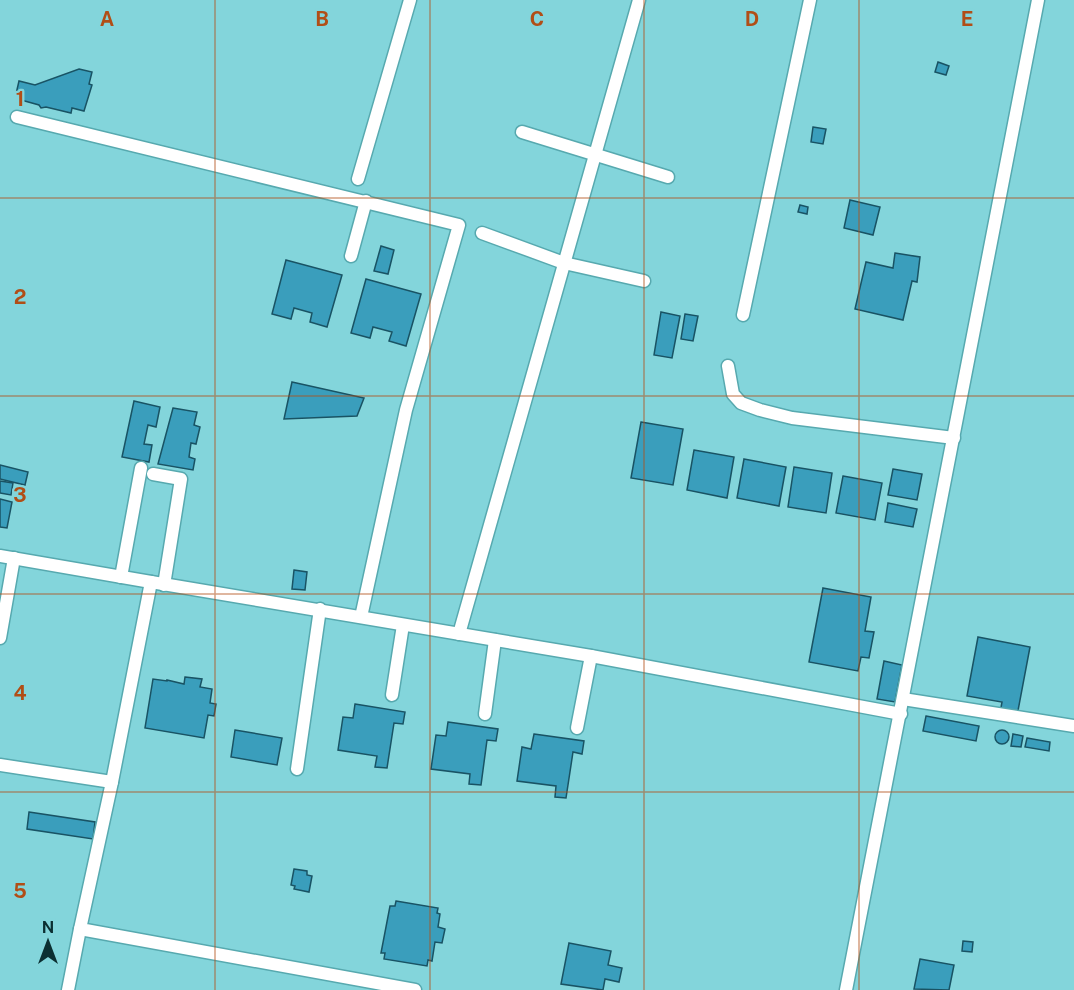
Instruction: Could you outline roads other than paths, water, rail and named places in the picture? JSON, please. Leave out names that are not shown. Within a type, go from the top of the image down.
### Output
[{"type":"street","points":[[358,179],[410,0]]},
{"type":"street","points":[[459,634],[639,0]]},
{"type":"street","points":[[743,315],[810,0]]},
{"type":"street","points":[[846,990],[1038,0]]},
{"type":"street","points":[[17,117],[459,225],[406,410],[361,617]]},
{"type":"street","points":[[522,132],[668,177]]},
{"type":"street","points":[[351,256],[366,201]]},
{"type":"street","points":[[482,233],[564,262],[644,281]]},
{"type":"street","points":[[728,366],[733,394],[741,403],[760,410],[792,418],[954,438]]},
{"type":"street","points":[[121,577],[141,468]]},
{"type":"street","points":[[153,474],[181,479],[164,585]]},
{"type":"street","points":[[0,556],[591,656],[901,714]]},
{"type":"street","points":[[0,639],[14,558]]},
{"type":"street","points":[[68,990],[151,582]]},
{"type":"street","points":[[297,769],[320,609]]},
{"type":"street","points":[[392,695],[404,625]]},
{"type":"street","points":[[485,714],[495,640]]},
{"type":"street","points":[[577,728],[591,656]]},
{"type":"street","points":[[903,699],[1074,726]]},
{"type":"street","points":[[0,765],[111,782]]},
{"type":"street","points":[[80,929],[415,990]]}]
